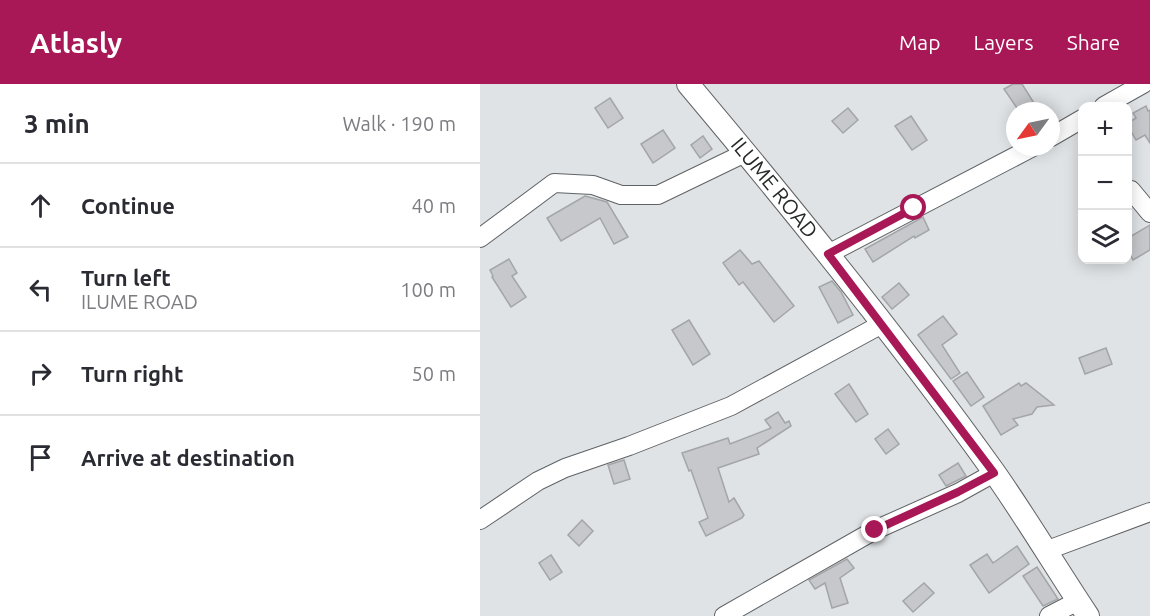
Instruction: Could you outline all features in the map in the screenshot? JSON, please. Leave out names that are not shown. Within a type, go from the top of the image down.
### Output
[{"type":"street","name":"ILUME ROAD","points":[[688,84],[828,254],[882,324],[994,473],[1083,608]]},
{"type":"street","points":[[1111,102],[1143,84]]},
{"type":"street","points":[[1060,132],[1078,122]]},
{"type":"street","points":[[480,238],[554,183],[593,185],[621,195],[658,195],[745,153]]},
{"type":"street","points":[[828,254],[1016,156]]},
{"type":"street","points":[[1132,191],[1150,213]]},
{"type":"street","points":[[480,520],[538,481],[556,472],[730,406],[882,324]]},
{"type":"street","points":[[724,616],[875,530],[994,473]]},
{"type":"street","points":[[1045,551],[1150,512]]},
{"type":"street","points":[[1049,616],[1083,608]]},
{"type":"building","points":[[1013,84],[1022,84],[1033,102],[1013,102],[1004,89]]},
{"type":"building","points":[[610,98],[623,118],[608,128],[595,108]]},
{"type":"building","points":[[1146,106],[1148,111],[1150,110],[1150,143],[1145,135],[1136,140],[1132,133],[1132,120],[1136,118],[1133,113]]},
{"type":"building","points":[[848,108],[858,120],[843,133],[832,121]]},
{"type":"building","points":[[911,116],[927,140],[912,150],[895,126]]},
{"type":"building","points":[[663,130],[675,148],[653,163],[641,144]]},
{"type":"building","points":[[703,136],[712,149],[700,158],[691,145]]},
{"type":"building","points":[[585,196],[607,202],[628,237],[614,244],[600,218],[561,241],[547,218]]},
{"type":"building","points":[[923,217],[929,230],[915,238],[914,236],[873,262],[865,249]]},
{"type":"building","points":[[1150,225],[1150,250],[1133,260],[1132,258],[1132,236]]},
{"type":"building","points":[[740,250],[752,264],[759,261],[794,306],[774,322],[743,282],[739,285],[723,263]]},
{"type":"building","points":[[509,259],[517,273],[512,276],[526,297],[511,307],[490,270]]},
{"type":"building","points":[[832,281],[841,292],[853,315],[838,323],[819,287]]},
{"type":"building","points":[[899,283],[909,295],[892,309],[882,297]]},
{"type":"building","points":[[943,316],[957,334],[942,345],[960,373],[951,379],[918,335]]},
{"type":"building","points":[[689,320],[710,354],[693,365],[672,330]]},
{"type":"building","points":[[1106,348],[1112,364],[1085,374],[1079,358]]},
{"type":"building","points":[[967,372],[984,397],[971,406],[953,381]]},
{"type":"building","points":[[1019,383],[1021,386],[1026,383],[1054,405],[1037,407],[1032,414],[1013,419],[1018,425],[1001,435],[983,406]]},
{"type":"building","points":[[849,384],[868,414],[856,422],[835,394]]},
{"type":"building","points":[[778,412],[785,423],[789,421],[791,426],[757,448],[759,454],[718,468],[729,502],[734,498],[744,515],[706,536],[699,522],[708,518],[691,470],[689,471],[682,453],[728,438],[730,444],[771,428],[765,420]]},
{"type":"building","points":[[888,429],[899,444],[886,454],[875,439]]},
{"type":"building","points":[[624,460],[630,479],[614,484],[608,465]]},
{"type":"building","points":[[958,463],[966,476],[946,486],[939,475]]},
{"type":"building","points":[[582,520],[593,531],[579,546],[568,535]]},
{"type":"building","points":[[1017,546],[1029,564],[989,593],[970,565],[987,554],[993,563]]},
{"type":"building","points":[[551,555],[562,572],[550,580],[539,563]]},
{"type":"building","points":[[847,559],[854,568],[840,578],[848,603],[832,608],[825,583],[815,589],[809,580]]},
{"type":"building","points":[[1037,567],[1058,599],[1043,606],[1023,576]]},
{"type":"building","points":[[924,583],[934,593],[913,612],[903,601]]},
{"type":"route","points":[[875,530],[994,473],[828,254],[914,208]]}]
